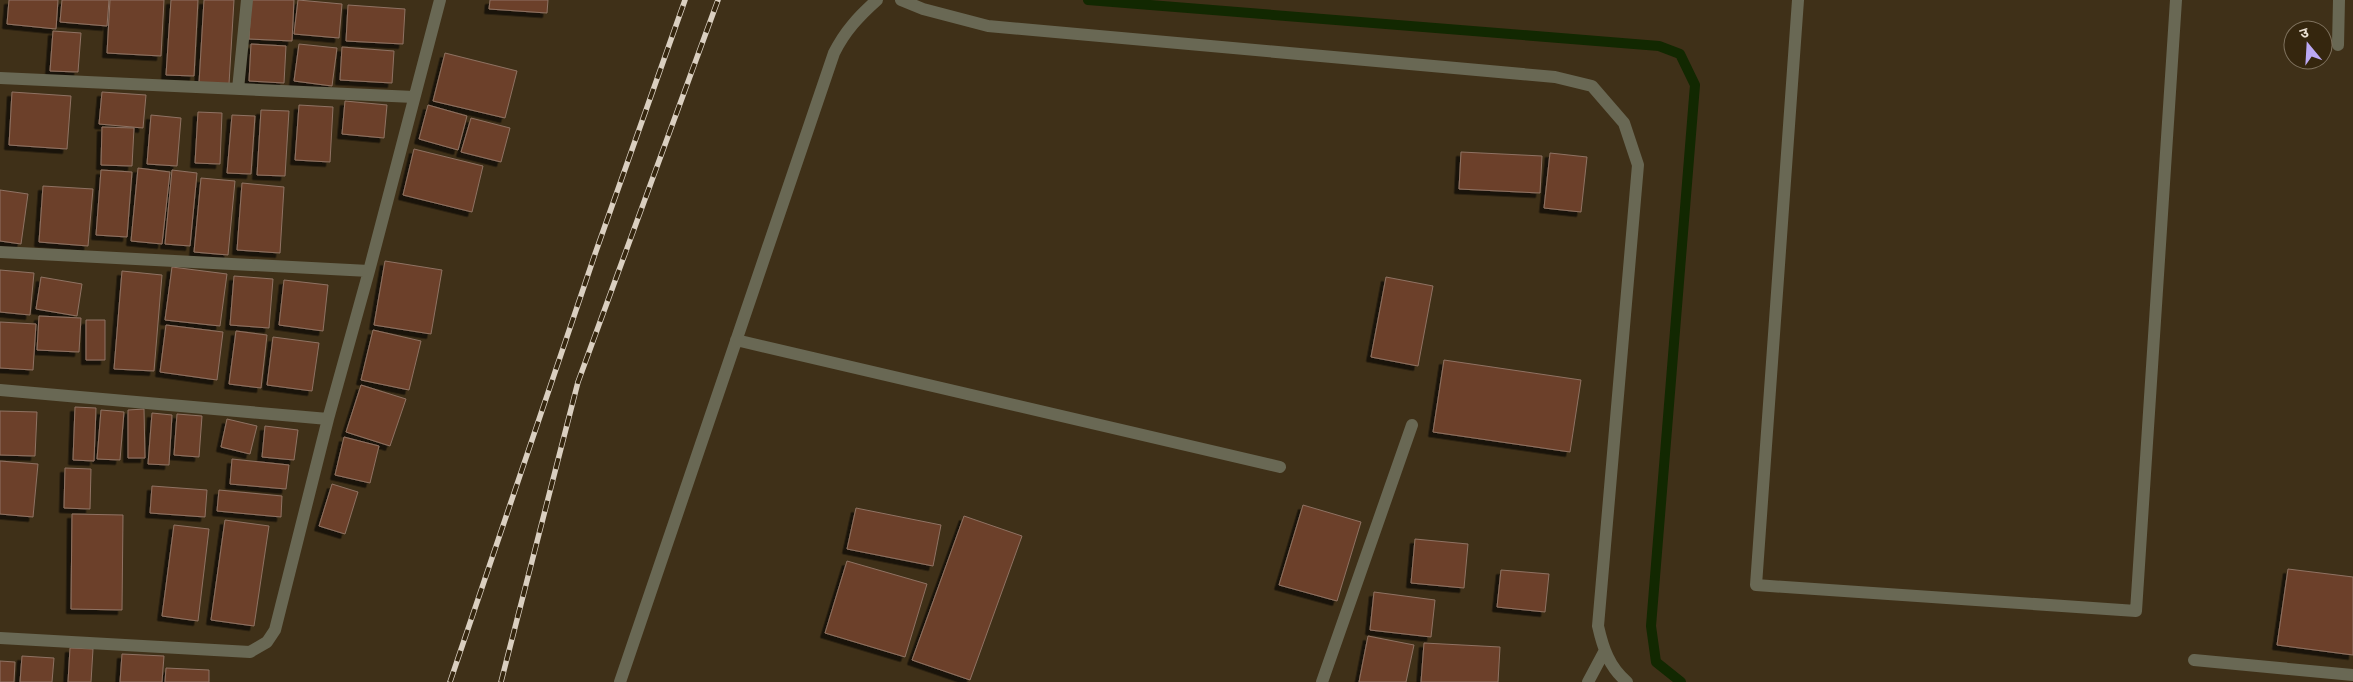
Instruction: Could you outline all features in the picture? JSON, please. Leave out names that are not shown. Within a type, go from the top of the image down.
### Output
[{"type":"street","points":[[238,89],[247,0]]},
{"type":"street","points":[[0,638],[250,652],[267,642],[276,630],[328,419],[370,271],[440,0]]},
{"type":"street","points":[[620,682],[834,53],[843,36],[855,20],[877,0]]},
{"type":"street","points":[[901,0],[923,9],[988,26],[1555,77],[1592,86],[1624,123],[1638,166],[1598,626],[1604,652],[1618,674],[1627,682]]},
{"type":"street","points":[[1798,0],[1756,585],[2136,611],[2176,0]]},
{"type":"street","points":[[2338,45],[2339,0]]},
{"type":"street","points":[[0,78],[414,96]]},
{"type":"street","points":[[0,252],[370,271]]},
{"type":"street","points":[[736,340],[1280,467]]},
{"type":"street","points":[[0,390],[328,419]]},
{"type":"street","points":[[1322,682],[1412,425]]},
{"type":"street","points":[[1588,682],[1604,652]]},
{"type":"street","points":[[2194,660],[2353,675]]},
{"type":"building","points":[[9,0],[58,0],[56,29],[7,24]]},
{"type":"building","points":[[62,0],[109,0],[107,26],[60,22]]},
{"type":"building","points":[[110,0],[164,0],[161,56],[107,53]]},
{"type":"building","points":[[171,0],[198,0],[194,76],[166,75]]},
{"type":"building","points":[[204,0],[234,0],[229,84],[199,83]]},
{"type":"building","points":[[251,0],[294,0],[292,41],[249,39]]},
{"type":"building","points":[[298,0],[342,4],[339,38],[294,34]]},
{"type":"building","points":[[490,0],[548,0],[547,13],[489,9]]},
{"type":"building","points":[[348,5],[405,9],[403,44],[346,41]]},
{"type":"building","points":[[53,31],[81,33],[78,72],[50,71]]},
{"type":"building","points":[[251,44],[286,46],[284,83],[249,81]]},
{"type":"building","points":[[299,44],[337,48],[332,86],[294,81]]},
{"type":"building","points":[[342,47],[394,51],[392,83],[340,80]]},
{"type":"building","points":[[445,53],[517,71],[505,118],[433,101]]},
{"type":"building","points":[[12,92],[71,96],[67,149],[9,145]]},
{"type":"building","points":[[102,92],[146,95],[143,128],[99,124]]},
{"type":"building","points":[[345,101],[387,105],[384,138],[342,134]]},
{"type":"building","points":[[299,105],[333,107],[330,162],[295,160]]},
{"type":"building","points":[[428,105],[467,116],[458,150],[419,139]]},
{"type":"building","points":[[261,110],[289,111],[285,176],[257,175]]},
{"type":"building","points":[[198,112],[222,113],[220,164],[195,163]]},
{"type":"building","points":[[151,115],[181,118],[177,166],[147,164]]},
{"type":"building","points":[[232,115],[255,116],[251,174],[227,173]]},
{"type":"building","points":[[471,118],[510,128],[501,162],[461,152]]},
{"type":"building","points":[[102,127],[134,128],[132,166],[101,165]]},
{"type":"building","points":[[414,149],[483,166],[472,212],[403,195]]},
{"type":"building","points":[[1461,152],[1542,156],[1540,193],[1459,189]]},
{"type":"building","points":[[1550,153],[1587,157],[1581,212],[1544,208]]},
{"type":"building","points":[[138,168],[170,172],[162,244],[131,241]]},
{"type":"building","points":[[101,170],[132,172],[127,237],[96,235]]},
{"type":"building","points":[[172,170],[197,173],[190,246],[165,244]]},
{"type":"building","points":[[201,178],[235,181],[228,255],[194,252]]},
{"type":"building","points":[[242,183],[284,187],[280,253],[237,250]]},
{"type":"building","points":[[43,186],[93,189],[88,246],[39,242]]},
{"type":"building","points":[[0,190],[28,194],[21,244],[0,241]]},
{"type":"building","points":[[385,261],[442,270],[431,334],[374,325]]},
{"type":"building","points":[[172,267],[227,274],[220,326],[165,320]]},
{"type":"building","points":[[0,270],[34,273],[30,315],[0,312]]},
{"type":"building","points":[[122,271],[162,275],[154,371],[114,369]]},
{"type":"building","points":[[234,276],[273,279],[269,328],[230,325]]},
{"type":"building","points":[[41,277],[82,284],[77,316],[36,309]]},
{"type":"building","points":[[1386,277],[1433,286],[1418,366],[1371,357]]},
{"type":"building","points":[[284,280],[328,285],[323,331],[279,325]]},
{"type":"building","points":[[39,316],[81,318],[79,352],[37,350]]},
{"type":"building","points":[[86,320],[105,320],[105,360],[86,360]]},
{"type":"building","points":[[0,322],[36,324],[33,370],[0,368]]},
{"type":"building","points":[[166,325],[223,332],[217,380],[160,372]]},
{"type":"building","points":[[373,330],[421,341],[409,390],[361,380]]},
{"type":"building","points":[[236,331],[267,335],[261,388],[229,384]]},
{"type":"building","points":[[273,337],[319,343],[312,391],[267,385]]},
{"type":"building","points":[[1444,360],[1581,380],[1570,452],[1433,432]]},
{"type":"building","points":[[361,385],[406,399],[390,446],[346,432]]},
{"type":"building","points":[[75,407],[96,408],[94,461],[73,460]]},
{"type":"building","points":[[144,409],[145,458],[128,458],[128,410]]},
{"type":"building","points":[[101,410],[124,412],[120,460],[97,459]]},
{"type":"building","points":[[0,411],[37,412],[35,456],[0,455]]},
{"type":"building","points":[[152,413],[172,415],[169,465],[148,464]]},
{"type":"building","points":[[177,414],[202,416],[199,457],[174,455]]},
{"type":"building","points":[[227,419],[257,426],[250,454],[221,447]]},
{"type":"building","points":[[265,426],[298,430],[294,460],[262,457]]},
{"type":"building","points":[[344,437],[379,446],[370,483],[335,475]]},
{"type":"building","points":[[232,459],[289,465],[286,489],[230,484]]},
{"type":"building","points":[[0,461],[38,464],[33,517],[0,514]]},
{"type":"building","points":[[65,468],[91,469],[90,509],[64,508]]},
{"type":"building","points":[[332,484],[358,492],[345,534],[319,526]]},
{"type":"building","points":[[152,486],[207,490],[205,517],[150,513]]},
{"type":"building","points":[[219,490],[282,496],[281,517],[217,511]]},
{"type":"building","points":[[1303,505],[1361,522],[1337,601],[1279,585]]},
{"type":"building","points":[[856,508],[941,525],[933,566],[847,549]]},
{"type":"building","points":[[72,514],[123,515],[122,610],[71,609]]},
{"type":"building","points":[[964,516],[1022,536],[970,680],[912,660]]},
{"type":"building","points":[[225,520],[269,526],[254,626],[211,620]]},
{"type":"building","points":[[174,525],[209,529],[198,621],[162,616]]},
{"type":"building","points":[[1415,539],[1468,544],[1464,588],[1411,583]]},
{"type":"building","points":[[847,561],[927,584],[905,657],[825,633]]},
{"type":"building","points":[[2288,569],[2353,577],[2353,655],[2277,645]]},
{"type":"building","points":[[1501,570],[1549,574],[1545,612],[1497,607]]},
{"type":"building","points":[[1374,592],[1435,600],[1431,637],[1370,630]]},
{"type":"building","points":[[1368,636],[1414,645],[1406,682],[1359,682]]},
{"type":"building","points":[[1424,643],[1500,647],[1498,682],[1421,682]]},
{"type":"building","points":[[70,648],[93,649],[91,682],[68,682]]},
{"type":"building","points":[[122,654],[164,656],[162,682],[120,682]]},
{"type":"building","points":[[22,656],[54,658],[52,682],[20,682]]},
{"type":"building","points":[[0,661],[15,662],[14,682],[0,682]]},
{"type":"building","points":[[166,668],[209,670],[209,682],[165,682]]},
{"type":"waterway","points":[[1088,0],[1659,46],[1680,54],[1695,85],[1651,626],[1656,662],[1681,682]]},
{"type":"railway","points":[[450,682],[595,254],[685,0]]},
{"type":"railway","points":[[501,682],[578,382],[718,0]]}]
